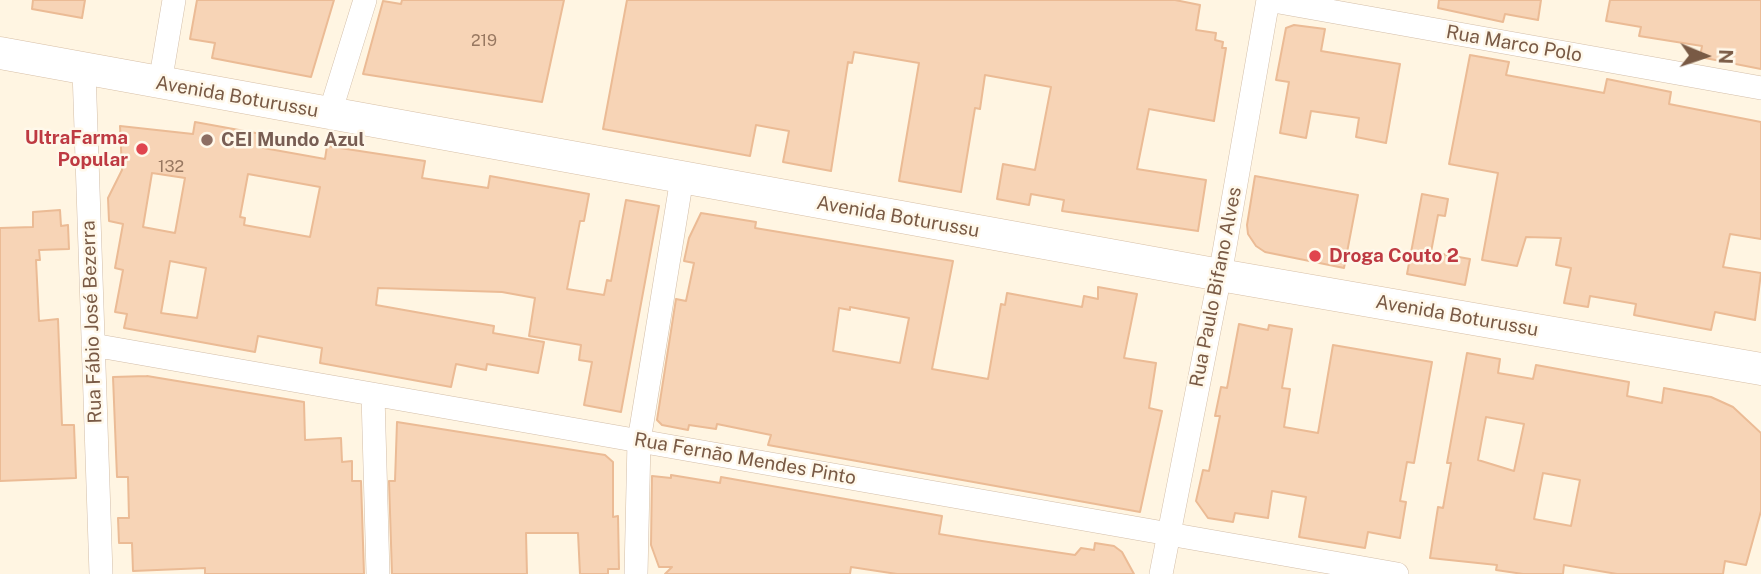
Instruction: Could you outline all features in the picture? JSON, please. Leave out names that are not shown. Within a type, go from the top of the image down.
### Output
[{"type":"main road","name":"Avenida Boturussu","points":[[0,53],[1754,374]]},
{"type":"main road","name":"Avenida Boturussu","points":[[0,70],[37,61]]},
{"type":"street","points":[[160,83],[174,0]]},
{"type":"street","points":[[330,113],[365,0]]},
{"type":"street","name":"Rua Marco Polo","points":[[1268,0],[1761,88]]},
{"type":"street","name":"Rua Paulo Bifano Alves","points":[[1161,574],[1220,275],[1268,0]]},
{"type":"street","name":"Rua Fábio José Bezerra","points":[[84,70],[101,574]]},
{"type":"street","points":[[636,574],[639,441],[682,178]]},
{"type":"street","name":"Rua Fernão Mendes Pinto","points":[[93,345],[1397,574]]},
{"type":"street","points":[[373,395],[378,574]]},
{"type":"building","points":[[33,0],[85,0],[82,18],[32,9]]},
{"type":"building","points":[[197,0],[334,0],[311,77],[212,58],[215,43],[190,39]]},
{"type":"building","points":[[402,0],[564,0],[542,102],[363,74],[383,1],[401,4]]},
{"type":"building","points":[[627,0],[1175,0],[1200,5],[1196,30],[1216,33],[1215,40],[1223,42],[1222,48],[1226,48],[1214,121],[1149,109],[1137,169],[1206,180],[1198,231],[1062,211],[1064,200],[1031,194],[1029,205],[997,199],[1003,164],[1035,170],[1051,87],[985,75],[980,109],[975,108],[961,192],[899,181],[919,63],[854,52],[852,63],[848,62],[831,171],[783,162],[789,131],[756,125],[750,156],[603,129]]},
{"type":"building","points":[[1439,0],[1541,0],[1538,20],[1505,14],[1503,22],[1438,8]]},
{"type":"building","points":[[1610,0],[1761,0],[1761,69],[1700,57],[1702,46],[1639,36],[1641,27],[1606,21]]},
{"type":"building","points":[[1294,25],[1325,29],[1321,51],[1400,64],[1386,143],[1356,137],[1359,118],[1311,111],[1306,138],[1280,133],[1289,82],[1276,80],[1286,28]]},
{"type":"building","points":[[1470,55],[1509,62],[1506,75],[1604,93],[1607,79],[1671,92],[1669,104],[1761,122],[1761,239],[1730,234],[1723,267],[1761,273],[1755,320],[1715,312],[1711,330],[1634,315],[1636,304],[1590,296],[1588,307],[1564,303],[1571,268],[1556,265],[1561,238],[1526,237],[1517,266],[1482,260],[1498,173],[1449,164]]},
{"type":"building","points":[[195,122],[261,134],[258,147],[325,159],[327,146],[425,161],[422,178],[488,188],[490,176],[589,194],[584,221],[580,221],[567,289],[604,295],[607,280],[611,281],[626,200],[659,206],[621,412],[584,405],[592,362],[579,360],[581,345],[529,336],[535,298],[502,292],[378,288],[376,305],[494,326],[493,333],[544,342],[538,373],[487,364],[486,370],[456,364],[451,387],[320,363],[322,348],[258,336],[255,352],[124,328],[127,314],[115,312],[123,270],[115,268],[123,224],[109,221],[108,198],[122,170],[120,126],[193,134]],"holes":[[[152,173],[185,178],[175,233],[143,227]],[[248,174],[320,187],[310,237],[244,225],[245,218],[240,217]],[[170,261],[206,268],[197,318],[161,313]]]},
{"type":"building","points":[[1255,176],[1358,195],[1344,268],[1265,252],[1256,246],[1248,234],[1247,225]]},
{"type":"building","points":[[1422,194],[1448,199],[1445,216],[1438,215],[1431,252],[1470,259],[1465,285],[1407,274]]},
{"type":"building","points":[[60,210],[61,226],[68,225],[69,249],[39,250],[40,260],[36,260],[39,321],[58,319],[62,425],[74,425],[76,478],[0,481],[0,228],[33,227],[33,212]]},
{"type":"building","points":[[701,213],[756,222],[755,228],[953,261],[932,369],[988,379],[1001,304],[1005,305],[1007,293],[1082,307],[1084,296],[1098,299],[1098,287],[1137,294],[1124,358],[1156,363],[1149,408],[1162,411],[1140,512],[768,445],[771,435],[717,424],[716,429],[689,425],[688,430],[662,425],[657,420],[676,299],[686,301],[694,263],[684,261],[689,238]],"holes":[[[850,307],[909,318],[900,363],[833,351],[839,308],[850,310]]]},
{"type":"building","points":[[1239,324],[1268,330],[1269,325],[1292,329],[1282,388],[1290,389],[1284,427],[1318,433],[1333,345],[1432,362],[1414,463],[1407,462],[1400,501],[1406,502],[1400,538],[1368,532],[1365,548],[1299,537],[1306,497],[1272,491],[1268,518],[1235,513],[1233,522],[1208,518],[1196,501],[1203,470],[1209,471],[1220,416],[1215,416],[1221,387],[1227,388]]},
{"type":"building","points":[[1467,353],[1500,359],[1498,373],[1533,379],[1536,365],[1629,382],[1627,396],[1662,403],[1664,388],[1711,397],[1733,407],[1761,433],[1761,511],[1746,565],[1725,561],[1723,574],[1617,574],[1564,565],[1563,574],[1523,574],[1496,570],[1497,565],[1430,558],[1438,507],[1443,508],[1451,463],[1447,463]],"holes":[[[1486,417],[1524,424],[1514,471],[1478,460]],[[1543,473],[1580,480],[1571,526],[1534,519]]]},
{"type":"building","points":[[147,376],[304,402],[305,440],[341,438],[342,462],[352,461],[352,481],[361,481],[364,574],[205,574],[205,568],[133,571],[132,543],[119,543],[118,518],[129,518],[128,477],[117,477],[113,377]]},
{"type":"building","points":[[397,422],[605,455],[613,462],[613,517],[618,516],[619,569],[608,569],[608,574],[580,574],[578,533],[526,533],[527,574],[392,574],[389,481],[395,481]]},
{"type":"building","points":[[671,475],[720,483],[721,477],[942,516],[939,534],[982,541],[1075,555],[1081,548],[1094,550],[1095,543],[1114,546],[1122,552],[1134,574],[897,574],[851,567],[850,574],[665,574],[672,567],[659,567],[651,545],[652,476],[671,478]]},
{"type":"place","name":"CEI Mundo Azul","points":[[207,140]]},
{"type":"place","name":"UltraFarma Popular","points":[[142,149]]},
{"type":"place","name":"Droga Couto 2","points":[[1315,256]]}]
